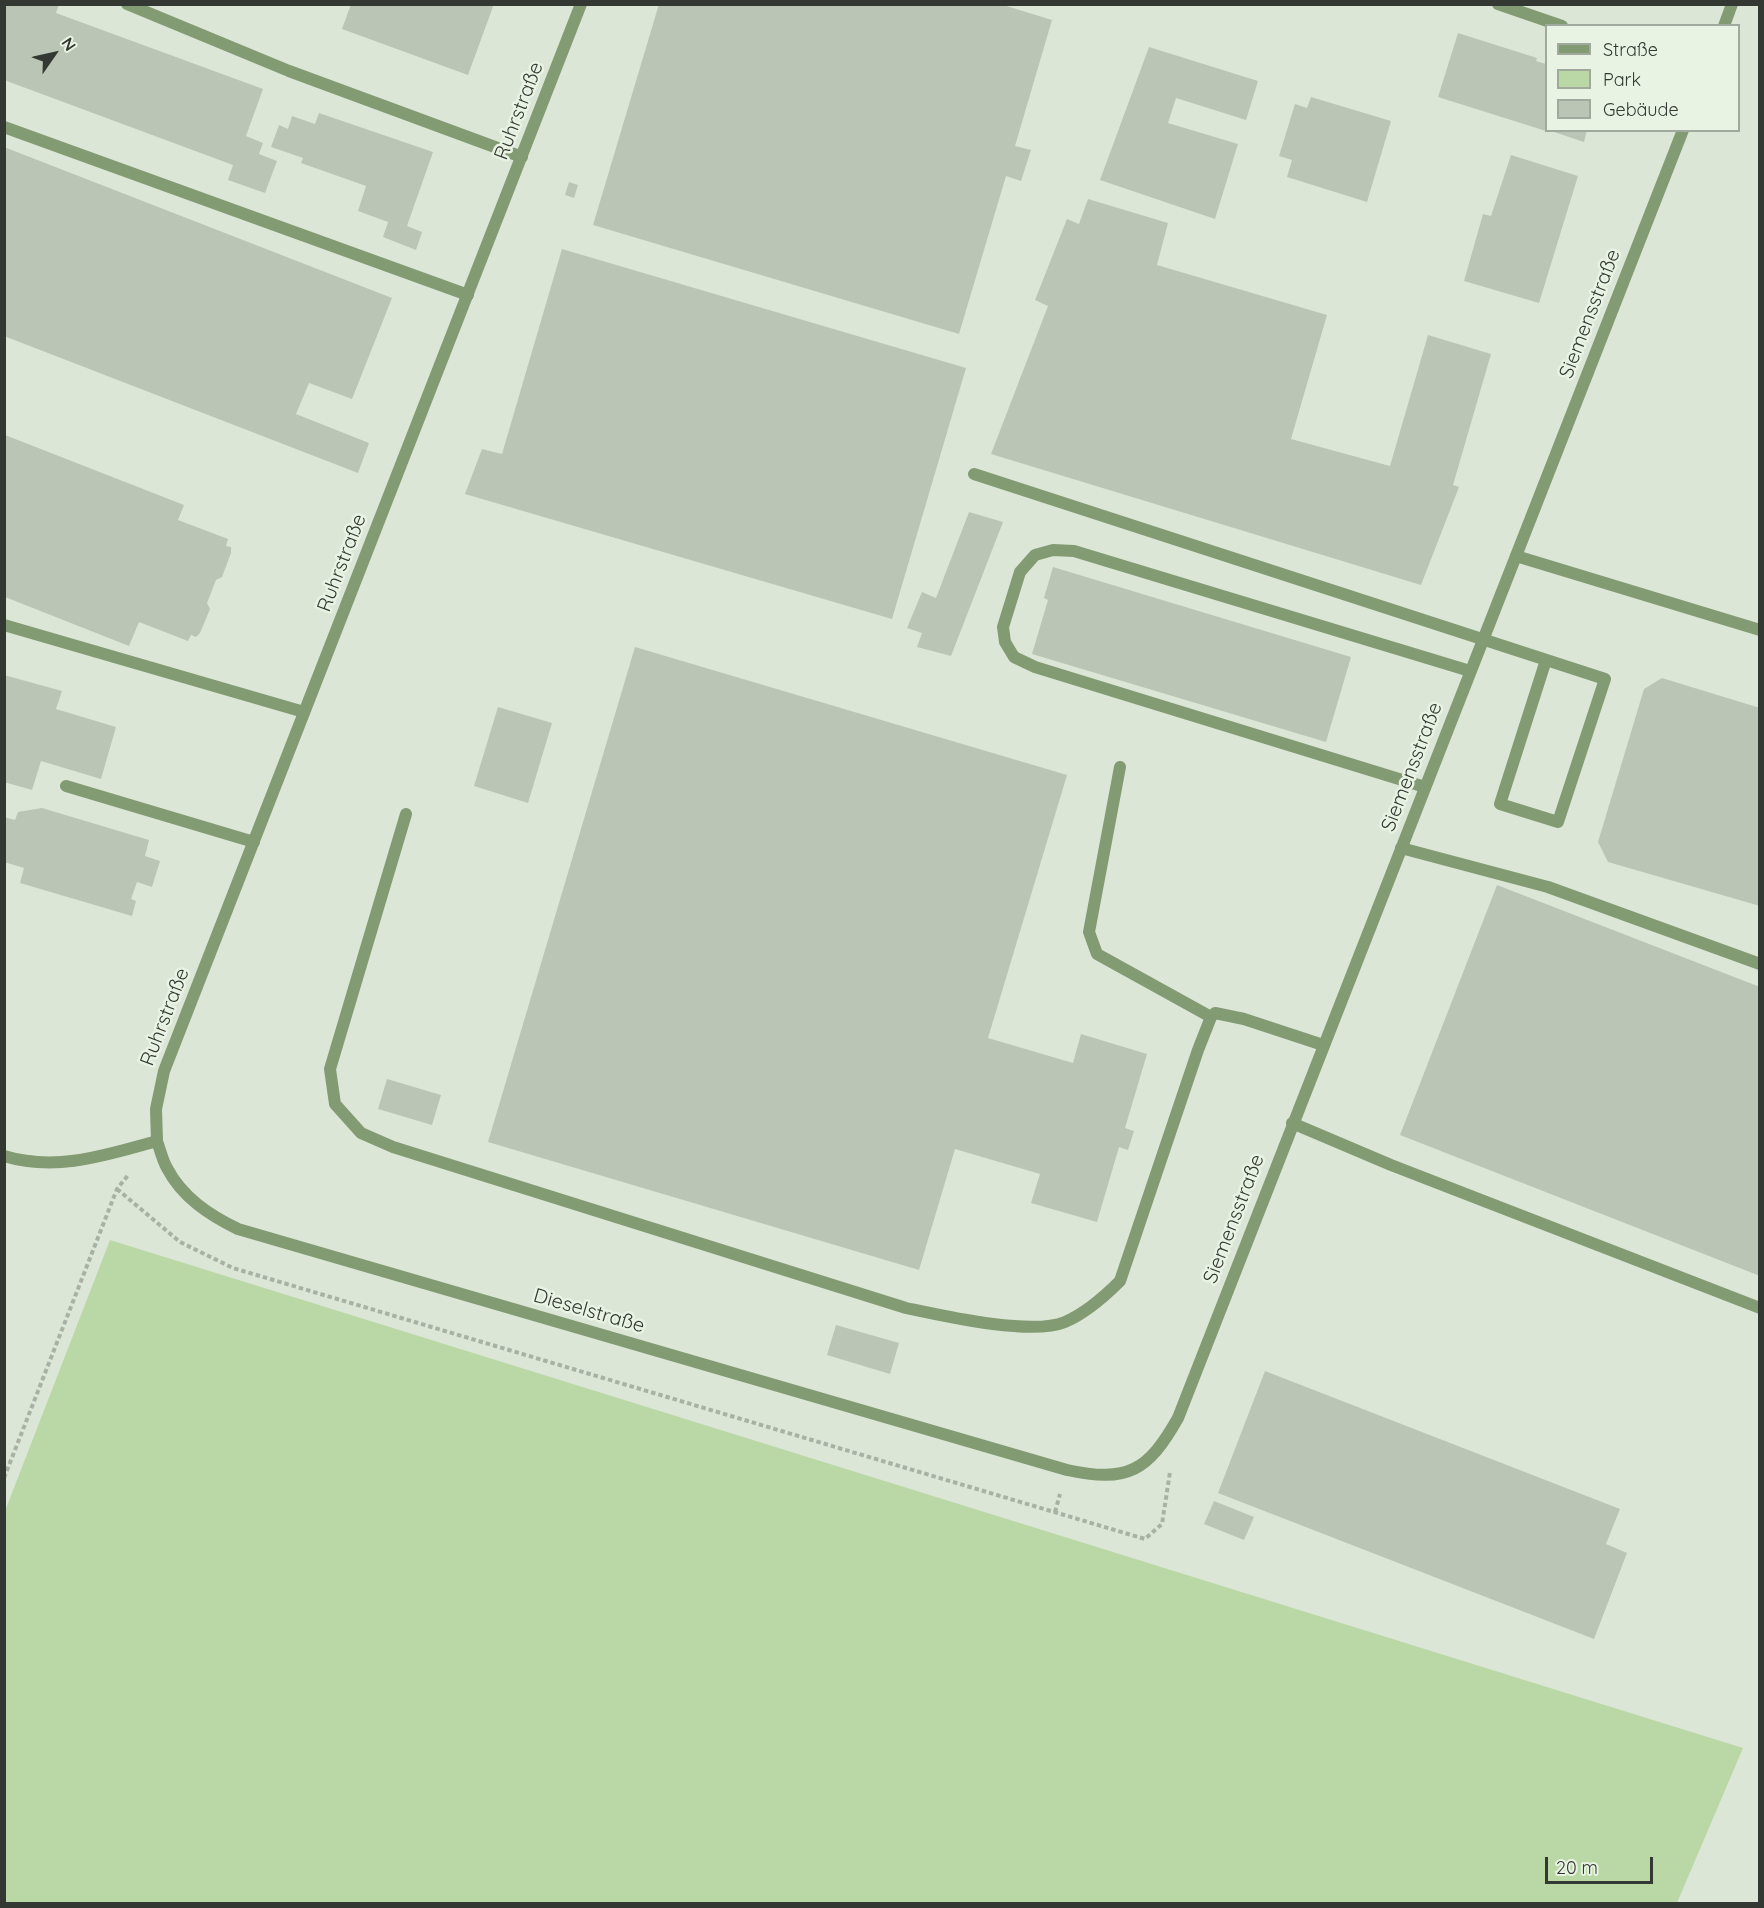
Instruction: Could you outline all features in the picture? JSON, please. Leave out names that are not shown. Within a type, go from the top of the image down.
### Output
[{"type":"street","points":[[127,4],[289,71],[522,157]]},
{"type":"street","name":"Ruhrstraße","points":[[157,1141],[156,1109],[164,1071],[581,4]]},
{"type":"street","points":[[1498,4],[1557,24]]},
{"type":"street","points":[[1725,24],[1732,4]]},
{"type":"street","points":[[4,127],[468,295]]},
{"type":"street","name":"Siemensstraße","points":[[1178,1418],[1682,132]]},
{"type":"street","points":[[974,474],[1605,679],[1558,822],[1500,804],[1546,660]]},
{"type":"street","points":[[1425,787],[1035,667],[1014,657],[1005,642],[1003,627],[1020,572],[1035,555],[1053,550],[1074,551],[1470,671]]},
{"type":"street","points":[[1516,556],[1760,630]]},
{"type":"street","points":[[4,625],[304,712]]},
{"type":"street","points":[[1120,767],[1089,932],[1097,954],[1211,1017]]},
{"type":"street","points":[[66,786],[254,842]]},
{"type":"street","points":[[406,814],[330,1069],[335,1104],[361,1133],[393,1148],[906,1308],[959,1319],[1038,1328],[1064,1322],[1100,1300],[1120,1281],[1211,1017],[1215,1013],[1244,1019],[1323,1045]]},
{"type":"street","points":[[1401,848],[1548,886],[1760,964]]},
{"type":"street","points":[[1292,1123],[1391,1165],[1760,1308]]},
{"type":"street","points":[[4,1156],[17,1160],[60,1163],[101,1156],[157,1141]]},
{"type":"street","name":"Dieselstraße","points":[[157,1141],[167,1168],[185,1193],[209,1215],[238,1229],[1067,1470],[1094,1476],[1119,1474],[1142,1465],[1162,1445],[1178,1418]]},
{"type":"path","points":[[4,1478],[117,1189],[131,1173]]},
{"type":"path","points":[[117,1189],[180,1242],[234,1268],[1145,1539],[1162,1524],[1171,1465]]},
{"type":"green space","points":[[110,1240],[1743,1748],[1677,1903],[5,1903],[5,1511]]},
{"type":"building","points":[[4,4],[59,4],[56,13],[263,89],[246,136],[263,143],[259,154],[277,161],[265,193],[228,180],[233,165],[4,80]]},
{"type":"building","points":[[351,4],[494,4],[468,75],[342,29]]},
{"type":"building","points":[[659,4],[1000,4],[1052,20],[1015,146],[1031,150],[1021,181],[1006,176],[959,334],[593,225]]},
{"type":"building","points":[[1458,33],[1537,58],[1536,61],[1545,64],[1545,131],[1438,97]]},
{"type":"building","points":[[1149,47],[1258,81],[1246,120],[1176,98],[1168,123],[1238,144],[1215,219],[1100,180]]},
{"type":"building","points":[[1311,97],[1391,121],[1367,202],[1287,177],[1292,160],[1279,156],[1295,104],[1307,108]]},
{"type":"building","points":[[319,113],[433,152],[407,226],[422,232],[416,250],[383,237],[388,222],[358,211],[366,186],[301,163],[303,158],[271,147],[279,125],[288,129],[292,116],[315,124]]},
{"type":"building","points":[[1554,132],[1586,132],[1584,142]]},
{"type":"building","points":[[4,147],[392,298],[352,399],[309,383],[296,414],[369,443],[358,473],[4,336]]},
{"type":"building","points":[[1511,155],[1578,176],[1539,303],[1464,281],[1483,214],[1491,216]]},
{"type":"building","points":[[569,182],[578,185],[574,198],[565,195]]},
{"type":"building","points":[[1088,199],[1168,223],[1157,265],[1327,315],[1291,439],[1390,466],[1428,335],[1491,354],[1453,485],[1459,487],[1421,585],[991,454],[1048,306],[1035,300],[1067,219],[1079,224]]},
{"type":"building","points":[[562,249],[966,368],[892,619],[465,494],[482,449],[502,454]]},
{"type":"building","points":[[5,435],[184,505],[178,520],[228,539],[226,546],[231,547],[231,553],[222,577],[216,580],[207,603],[210,609],[196,637],[191,635],[188,641],[139,622],[129,646],[5,597]]},
{"type":"building","points":[[969,512],[1003,522],[951,656],[917,647],[922,633],[907,628],[922,592],[936,598]]},
{"type":"building","points":[[1053,567],[1351,657],[1326,742],[1032,654],[1048,600],[1044,598]]},
{"type":"building","points":[[635,647],[1067,775],[988,1038],[1073,1063],[1081,1034],[1147,1054],[1125,1128],[1134,1131],[1128,1150],[1119,1147],[1097,1222],[1031,1203],[1040,1174],[955,1149],[919,1270],[488,1142]]},
{"type":"building","points":[[4,675],[62,691],[56,709],[116,727],[101,779],[41,761],[32,790],[4,782]]},
{"type":"building","points":[[1662,678],[1760,708],[1760,906],[1608,862],[1598,842],[1644,689]]},
{"type":"building","points":[[498,707],[552,723],[528,803],[474,786]]},
{"type":"building","points":[[42,808],[149,840],[145,856],[160,861],[152,887],[137,882],[131,899],[136,901],[132,916],[20,883],[24,868],[4,862],[4,817],[15,820],[18,812]]},
{"type":"building","points":[[1497,885],[1760,987],[1760,1276],[1400,1135]]},
{"type":"building","points":[[387,1079],[441,1095],[432,1125],[378,1109]]},
{"type":"building","points":[[836,1325],[899,1343],[890,1374],[827,1355]]},
{"type":"building","points":[[1265,1371],[1620,1509],[1606,1544],[1627,1553],[1594,1639],[1218,1493]]},
{"type":"building","points":[[1214,1501],[1254,1517],[1244,1540],[1204,1524]]}]
